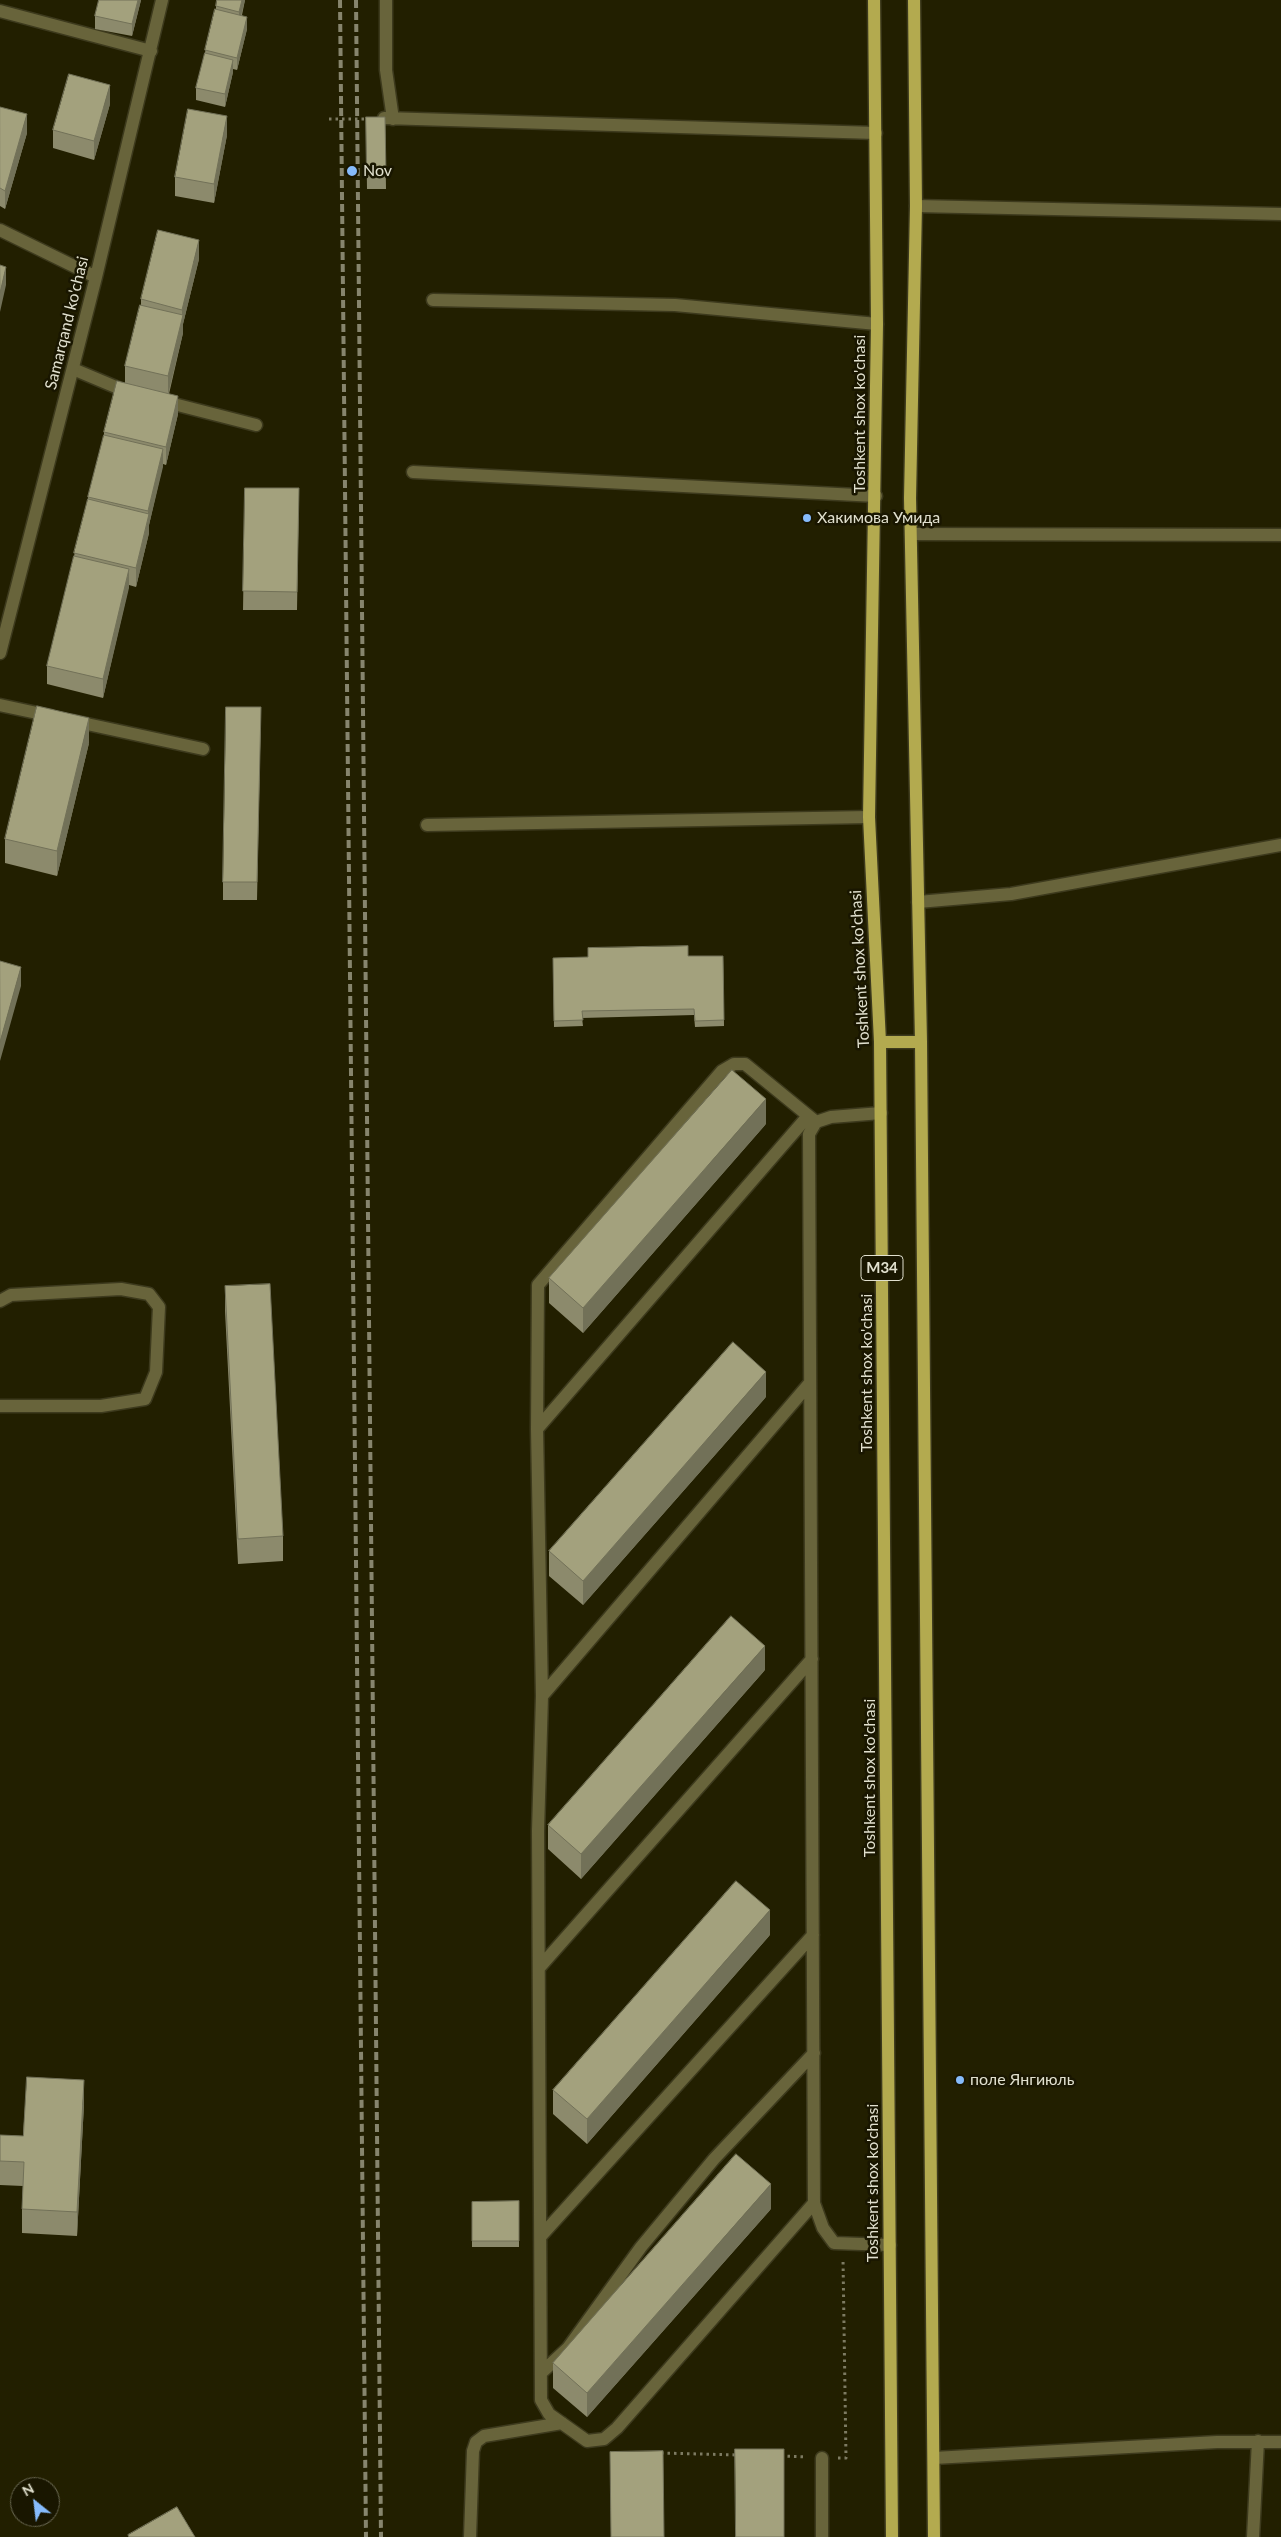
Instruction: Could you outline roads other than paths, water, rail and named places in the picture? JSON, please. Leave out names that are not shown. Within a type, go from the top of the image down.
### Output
[{"type":"main road","name":"Toshkent shox ko'chasi","points":[[874,0],[877,324],[876,496],[869,817],[880,1042],[881,1113],[892,2537]]},
{"type":"main road","name":"M34","points":[[914,0],[916,206],[910,498],[921,1042],[934,2537]]},
{"type":"main road","points":[[880,1042],[921,1042]]},
{"type":"street","name":"Samarqand ko'chasi","points":[[0,653],[96,276],[162,0]]},
{"type":"street","points":[[386,0],[388,119],[876,133]]},
{"type":"street","points":[[0,11],[150,51]]},
{"type":"street","points":[[916,206],[1281,214]]},
{"type":"street","points":[[0,230],[96,276]]},
{"type":"street","points":[[433,300],[675,305],[877,324]]},
{"type":"street","points":[[72,368],[145,397],[256,425]]},
{"type":"street","points":[[414,472],[876,496]]},
{"type":"street","points":[[911,534],[1281,535]]},
{"type":"street","points":[[0,705],[203,749]]},
{"type":"street","points":[[427,825],[869,817]]},
{"type":"street","points":[[918,902],[1011,894],[1281,845]]},
{"type":"street","points":[[812,1119],[745,1064],[734,1064],[722,1071],[546,1273],[538,1285],[536,1299],[537,1429],[542,1696],[538,1831],[541,2400],[549,2414],[587,2441],[604,2439],[618,2428],[814,2203]]},
{"type":"street","points":[[537,1429],[812,1119],[881,1113]]},
{"type":"street","points":[[812,1119],[809,1134],[809,1384],[814,2203],[824,2228],[834,2244],[890,2245]]},
{"type":"street","points":[[0,1301],[11,1295],[121,1289],[149,1294],[159,1307],[156,1372],[145,1399],[101,1406],[0,1406]]},
{"type":"street","points":[[542,1696],[809,1384]]},
{"type":"street","points":[[539,1968],[812,1659]]},
{"type":"street","points":[[541,2236],[813,1935]]},
{"type":"street","points":[[541,2373],[568,2348],[641,2247],[714,2159],[814,2053]]},
{"type":"street","points":[[470,2537],[473,2451],[476,2442],[484,2436],[562,2423]]},
{"type":"street","points":[[1253,2537],[1258,2441]]},
{"type":"street","points":[[934,2458],[1258,2441],[1281,2442]]},
{"type":"street","points":[[822,2458],[822,2537]]},
{"type":"railway","points":[[340,0],[366,2537]]},
{"type":"railway","points":[[356,0],[381,2537]]},
{"type":"place","name":"Nov","points":[[352,171]]},
{"type":"place","name":"Хакимова Умида","points":[[807,518]]},
{"type":"place","name":"поле Янгиюль","points":[[960,2080]]}]
